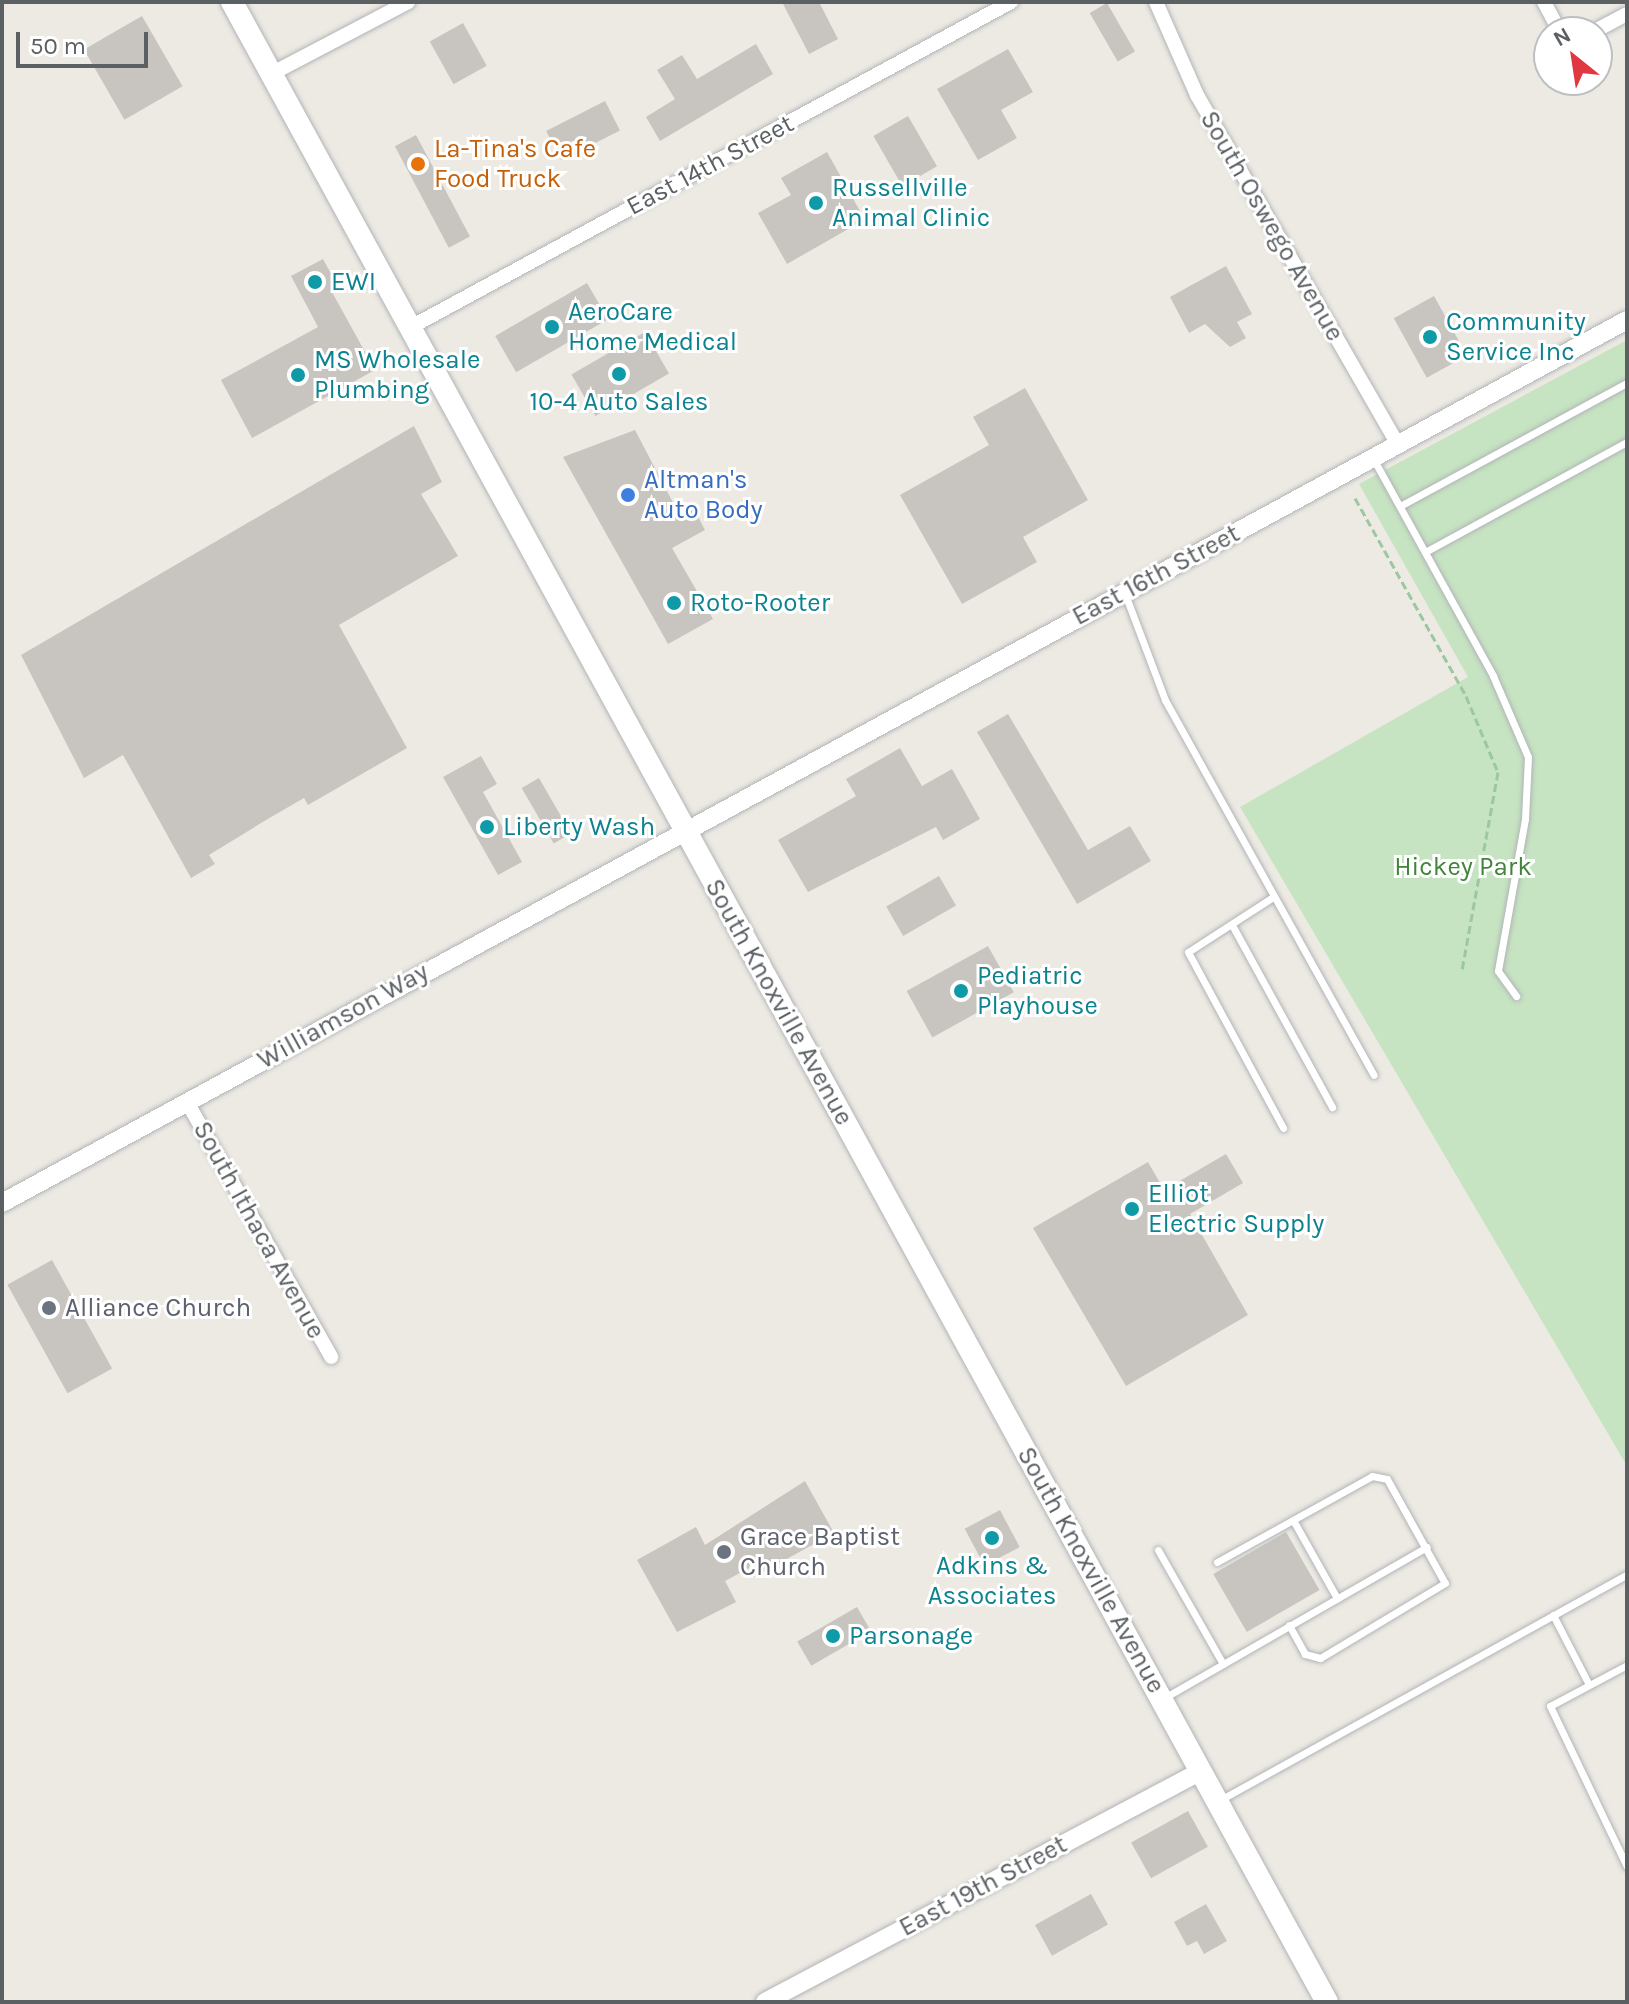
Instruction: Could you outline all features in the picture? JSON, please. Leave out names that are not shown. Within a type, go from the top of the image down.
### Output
[{"type":"main road","name":"South Knoxville Avenue","points":[[232,2],[1327,2002]]},
{"type":"street","points":[[271,74],[408,2]]},
{"type":"street","name":"East 14th Street","points":[[409,328],[1011,2]]},
{"type":"street","name":"South Oswego Avenue","points":[[1156,2],[1197,95],[1399,446]]},
{"type":"street","name":"East 16th Street","points":[[684,828],[1399,446],[1627,320]]},
{"type":"street","name":"Williamson Way","points":[[2,1203],[684,828]]},
{"type":"street","name":"South Ithaca Avenue","points":[[187,1102],[331,1357]]},
{"type":"street","name":"East 19th Street","points":[[765,2002],[1202,1771]]},
{"type":"lane","points":[[1400,506],[1627,383]]},
{"type":"lane","points":[[1425,552],[1627,442]]},
{"type":"lane","points":[[1374,459],[1425,552],[1528,757],[1525,819],[1498,971],[1516,996]]},
{"type":"lane","points":[[1125,592],[1165,700],[1374,1075]]},
{"type":"lane","points":[[1273,897],[1188,952],[1283,1128]]},
{"type":"lane","points":[[1232,925],[1332,1107]]},
{"type":"lane","points":[[1217,1562],[1381,1474],[1445,1576],[1441,1588],[1320,1658],[1305,1654],[1289,1625]]},
{"type":"lane","points":[[1293,1520],[1337,1598]]},
{"type":"lane","points":[[1162,1699],[1427,1547]]},
{"type":"lane","points":[[1158,1550],[1223,1664]]},
{"type":"lane","points":[[1218,1801],[1627,1574]]},
{"type":"lane","points":[[1553,1615],[1587,1681]]},
{"type":"lane","points":[[1627,1665],[1558,1696],[1550,1715],[1627,1867]]},
{"type":"path","points":[[1355,498],[1466,696],[1498,772],[1462,970]]},
{"type":"green space","name":"Hickey Park","points":[[1627,340],[1627,1466],[1240,807],[1468,677],[1359,484]]},
{"type":"building","points":[[782,2],[819,2],[838,39],[809,54]]},
{"type":"building","points":[[1107,3],[1135,51],[1118,61],[1090,13]]},
{"type":"building","points":[[142,16],[182,86],[124,120],[84,50]]},
{"type":"building","points":[[463,23],[487,66],[454,84],[430,41]]},
{"type":"building","points":[[756,44],[773,74],[660,141],[646,117],[675,99],[657,70],[682,55],[697,79]]},
{"type":"building","points":[[1008,49],[1033,92],[1001,110],[1017,138],[978,160],[937,89]]},
{"type":"building","points":[[605,101],[620,130],[561,160],[546,131]]},
{"type":"building","points":[[908,116],[937,166],[902,186],[873,136]]},
{"type":"building","points":[[416,135],[470,237],[449,248],[395,146]]},
{"type":"building","name":"Russellville Animal Clinic","points":[[827,152],[860,211],[852,215],[857,224],[787,264],[758,213],[791,195],[781,178]]},
{"type":"building","name":"MS Wholesale Plumbing","points":[[323,259],[339,288],[332,292],[375,370],[252,438],[221,380],[318,327],[291,276]]},
{"type":"building","points":[[1226,266],[1252,314],[1237,322],[1246,338],[1230,347],[1205,324],[1189,333],[1170,297]]},
{"type":"building","name":"AeroCare Home Medical","points":[[587,283],[608,319],[516,372],[495,336]]},
{"type":"building","name":"Community Service Inc","points":[[1434,296],[1467,355],[1427,378],[1394,318]]},
{"type":"building","name":"10-4 Auto Sales","points":[[645,332],[669,374],[595,416],[571,374]]},
{"type":"building","points":[[1025,388],[1088,500],[1023,537],[1037,562],[962,604],[900,495],[989,445],[973,417]]},
{"type":"building","points":[[414,426],[442,482],[421,494],[458,556],[339,625],[407,748],[308,805],[304,798],[266,820],[209,855],[215,864],[191,878],[123,755],[84,778],[21,655]]},
{"type":"building","name":"Altman's Auto Body","points":[[635,430],[680,516],[694,509],[705,530],[672,548],[713,619],[668,644],[563,457]]},
{"type":"building","points":[[1008,714],[1088,850],[1130,826],[1151,861],[1077,904],[977,732]]},
{"type":"building","points":[[900,748],[922,786],[952,769],[980,819],[943,840],[936,827],[808,892],[778,840],[856,796],[846,779]]},
{"type":"building","name":"Liberty Wash","points":[[481,756],[497,784],[483,792],[522,862],[498,875],[443,777]]},
{"type":"building","points":[[539,778],[571,833],[554,843],[522,788]]},
{"type":"building","points":[[939,876],[956,905],[903,936],[886,906]]},
{"type":"building","name":"Pediatric Playhouse","points":[[988,946],[1014,992],[932,1037],[907,991]]},
{"type":"building","points":[[1226,1154],[1243,1183],[1190,1214],[1248,1315],[1126,1386],[1033,1228],[1148,1162],[1164,1190]]},
{"type":"building","name":"Alliance Church","points":[[52,1260],[112,1368],[68,1393],[7,1285]]},
{"type":"building","name":"Grace Baptist Church","points":[[805,1481],[834,1533],[754,1577],[749,1568],[725,1581],[736,1602],[677,1632],[637,1560],[696,1527],[705,1545]]},
{"type":"building","name":"Adkins & Associates","points":[[1000,1510],[1020,1547],[984,1566],[965,1529]]},
{"type":"building","points":[[1286,1532],[1320,1590],[1247,1632],[1213,1574]]},
{"type":"building","name":"Parsonage","points":[[857,1607],[871,1631],[811,1666],[797,1642]]},
{"type":"building","points":[[1188,1811],[1208,1847],[1151,1878],[1131,1843]]},
{"type":"building","points":[[1091,1894],[1108,1925],[1052,1956],[1035,1925]]},
{"type":"building","points":[[1206,1904],[1227,1941],[1204,1954],[1197,1941],[1187,1946],[1174,1922]]},
{"type":"place","name":"La-Tina's Cafe Food Truck","points":[[418,164]]},
{"type":"place","name":"Russellville Animal Clinic","points":[[816,203]]},
{"type":"place","name":"EWI","points":[[315,282]]},
{"type":"place","name":"AeroCare Home Medical","points":[[552,327]]},
{"type":"place","name":"Community Service Inc","points":[[1430,337]]},
{"type":"place","name":"10-4 Auto Sales","points":[[619,374]]},
{"type":"place","name":"MS Wholesale Plumbing","points":[[298,375]]},
{"type":"place","name":"Altman's Auto Body","points":[[628,495]]},
{"type":"place","name":"Roto-Rooter","points":[[674,603]]},
{"type":"place","name":"Liberty Wash","points":[[487,827]]},
{"type":"place","name":"Pediatric Playhouse","points":[[961,991]]},
{"type":"place","name":"Elliot Electric Supply","points":[[1132,1209]]},
{"type":"place","name":"Alliance Church","points":[[49,1308]]},
{"type":"place","name":"Adkins & Associates","points":[[992,1538]]},
{"type":"place","name":"Grace Baptist Church","points":[[724,1552]]},
{"type":"place","name":"Parsonage","points":[[833,1636]]}]
